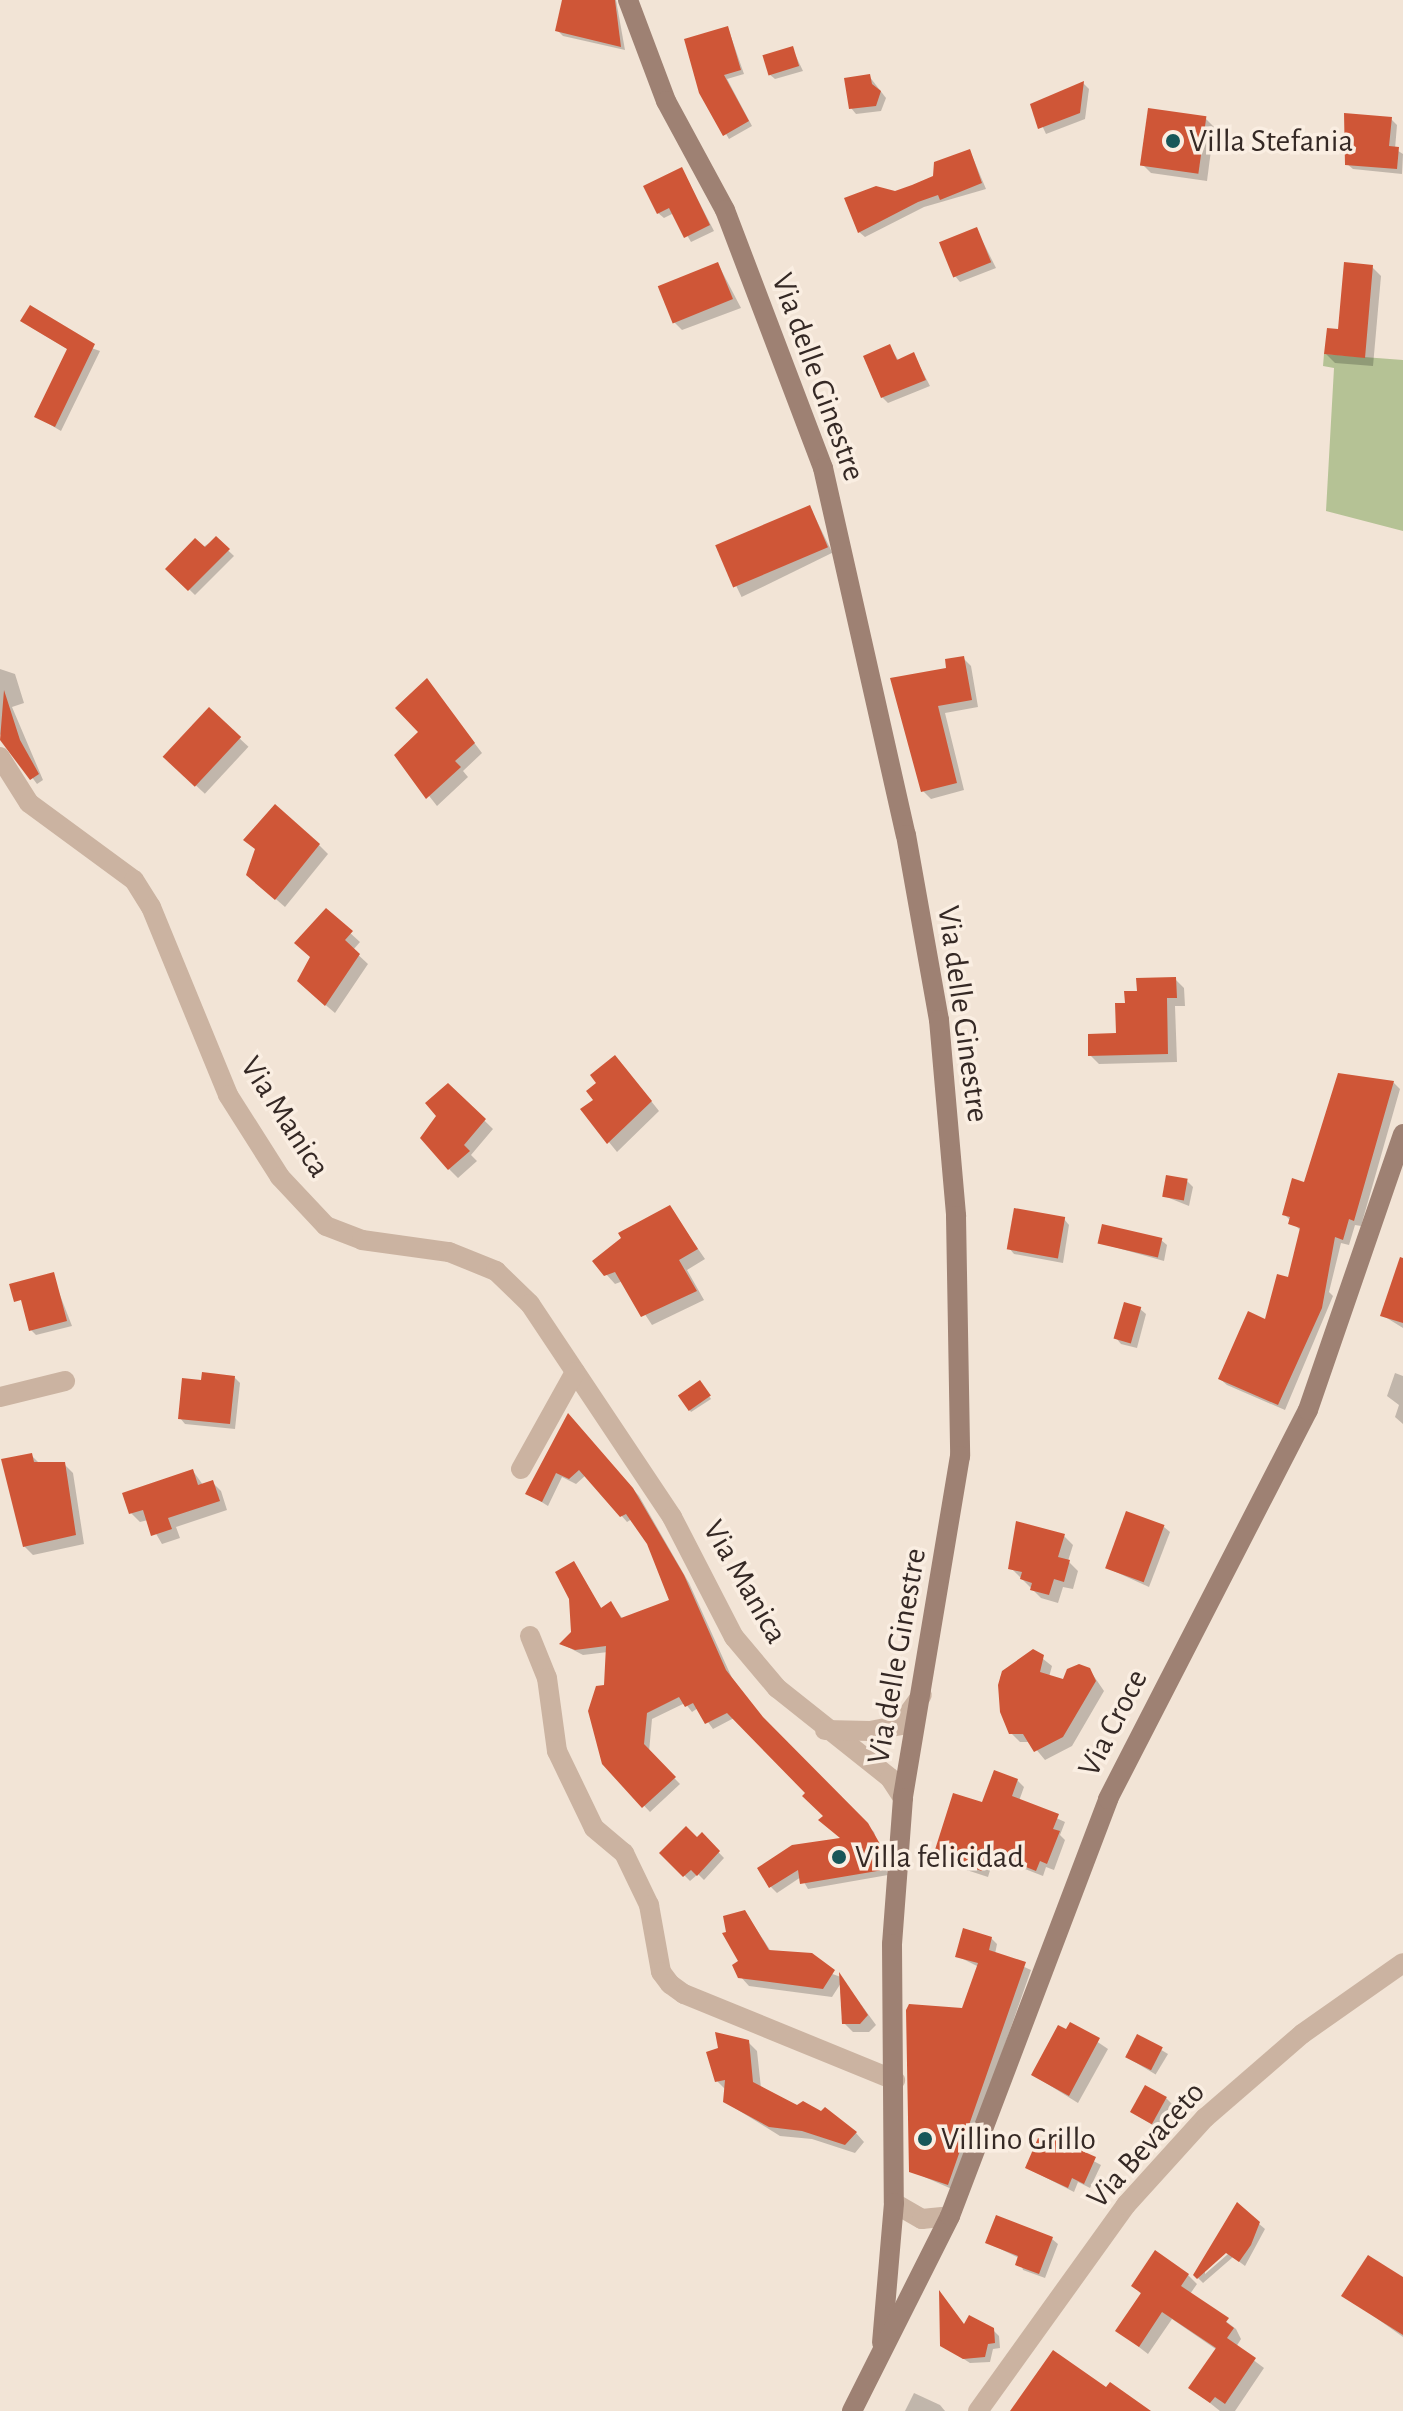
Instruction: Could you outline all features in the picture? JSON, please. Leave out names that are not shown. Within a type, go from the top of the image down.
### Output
[{"type":"street","name":"Via delle Ginestre","points":[[628,0],[666,101],[725,210],[823,468],[906,835],[939,1020],[957,1248],[960,1456],[903,1798],[892,1944],[894,2203],[882,2342]]},
{"type":"street","name":"Via Manica","points":[[0,757],[29,803],[134,880],[151,907],[228,1095],[280,1177],[326,1226],[362,1240],[449,1252],[496,1271],[530,1304],[672,1517],[734,1637],[777,1688],[825,1730],[890,1778],[903,1798]]},
{"type":"street","name":"Via Croce","points":[[882,2342],[950,2216],[1108,1799],[1308,1410],[1403,1134]]},
{"type":"street","points":[[521,1469],[575,1372]]},
{"type":"street","points":[[0,1397],[65,1381]]},
{"type":"street","points":[[530,1636],[547,1678],[557,1751],[594,1828],[624,1853],[649,1905],[661,1972],[670,1984],[684,1994],[895,2080]]},
{"type":"street","points":[[825,1730],[870,1731],[900,1725],[922,1695]]},
{"type":"street","name":"Via Bevaceto","points":[[978,2411],[1126,2205],[1205,2118],[1302,2034],[1403,1963]]},
{"type":"street","points":[[894,2203],[922,2219],[950,2216]]},
{"type":"street","points":[[852,2411],[882,2342]]},
{"type":"green space","points":[[1324,354],[1403,360],[1403,531],[1326,511],[1334,368],[1323,366]]},
{"type":"building","points":[[562,0],[615,0],[621,47],[555,31]]},
{"type":"building","points":[[728,26],[741,70],[724,75],[749,121],[723,136],[699,93],[684,39]]},
{"type":"building","points":[[793,46],[799,66],[769,75],[762,55]]},
{"type":"building","points":[[870,74],[872,84],[881,91],[876,106],[849,109],[844,78]]},
{"type":"building","points":[[1084,81],[1080,113],[1038,129],[1030,104]]},
{"type":"building","name":"Villa Stefania","points":[[1148,108],[1206,116],[1198,174],[1140,165]]},
{"type":"building","points":[[1344,113],[1392,117],[1389,146],[1399,147],[1397,169],[1345,165]]},
{"type":"building","points":[[970,149],[982,183],[940,200],[938,195],[918,202],[858,233],[844,198],[876,186],[895,191],[912,185],[933,176],[934,162]]},
{"type":"building","points":[[682,167],[710,225],[684,238],[669,208],[657,214],[643,186]]},
{"type":"building","points":[[977,227],[991,262],[953,278],[939,242]]},
{"type":"building","points":[[718,262],[733,299],[673,323],[658,286]]},
{"type":"building","points":[[1344,262],[1373,265],[1365,358],[1324,354],[1327,328],[1338,329]]},
{"type":"building","points":[[30,305],[95,344],[55,427],[34,417],[67,349],[20,321]]},
{"type":"building","points":[[890,344],[897,360],[914,352],[926,380],[881,398],[863,356]]},
{"type":"building","points":[[810,505],[828,547],[733,588],[715,545]]},
{"type":"building","points":[[216,536],[230,549],[188,591],[165,569],[195,538],[205,547]]},
{"type":"building","points":[[964,656],[972,700],[938,706],[957,783],[921,792],[890,678],[946,668],[945,659]]},
{"type":"building","points":[[427,678],[475,743],[455,761],[461,767],[426,799],[394,755],[418,732],[395,708]]},
{"type":"building","points":[[4,690],[20,740],[39,774],[30,780],[0,740]]},
{"type":"building","points":[[209,707],[241,737],[195,787],[163,757]]},
{"type":"building","points":[[275,804],[320,844],[275,900],[246,875],[255,849],[243,840]]},
{"type":"building","points":[[326,908],[353,931],[345,940],[360,954],[325,1006],[297,981],[310,957],[294,943]]},
{"type":"building","points":[[1176,977],[1177,998],[1167,998],[1168,1054],[1088,1056],[1088,1034],[1116,1033],[1115,1003],[1125,1003],[1124,991],[1137,991],[1136,978]]},
{"type":"building","points":[[615,1055],[652,1101],[607,1144],[580,1109],[593,1100],[586,1091],[596,1083],[590,1075]]},
{"type":"building","points":[[1338,1073],[1394,1081],[1354,1221],[1349,1219],[1343,1240],[1335,1237],[1322,1308],[1278,1405],[1218,1379],[1248,1311],[1265,1319],[1277,1274],[1288,1277],[1300,1228],[1288,1224],[1290,1217],[1282,1215],[1292,1178],[1304,1182]]},
{"type":"building","points":[[448,1083],[486,1119],[464,1145],[470,1151],[448,1170],[420,1138],[436,1116],[425,1103]]},
{"type":"building","points":[[1166,1175],[1188,1179],[1184,1200],[1162,1197]]},
{"type":"building","points":[[670,1205],[698,1249],[679,1260],[697,1291],[641,1317],[615,1272],[604,1276],[592,1261],[621,1238],[618,1233]]},
{"type":"building","points":[[1014,1208],[1065,1217],[1058,1258],[1007,1249]]},
{"type":"building","points":[[1102,1224],[1162,1238],[1158,1257],[1098,1243]]},
{"type":"building","points":[[1400,1257],[1403,1258],[1403,1323],[1380,1316]]},
{"type":"building","points":[[54,1272],[67,1321],[29,1331],[21,1300],[14,1302],[9,1284]]},
{"type":"building","points":[[1124,1302],[1141,1307],[1131,1343],[1114,1339]]},
{"type":"building","points":[[202,1372],[235,1376],[230,1424],[178,1419],[182,1378],[201,1380]]},
{"type":"building","points":[[700,1380],[711,1396],[689,1411],[678,1395]]},
{"type":"building","points":[[568,1413],[633,1488],[684,1575],[726,1670],[763,1717],[868,1823],[880,1844],[883,1870],[800,1884],[798,1870],[769,1888],[757,1868],[792,1845],[840,1838],[818,1820],[823,1816],[802,1796],[805,1793],[727,1713],[705,1724],[693,1703],[685,1707],[679,1697],[647,1713],[644,1744],[676,1777],[642,1808],[602,1764],[588,1711],[596,1686],[604,1685],[606,1646],[575,1650],[559,1644],[571,1632],[569,1599],[555,1572],[574,1561],[601,1608],[611,1601],[621,1618],[669,1600],[647,1544],[626,1514],[620,1517],[579,1470],[569,1479],[556,1473],[542,1502],[525,1494]]},
{"type":"building","points":[[32,1453],[34,1462],[65,1462],[76,1535],[23,1547],[1,1459]]},
{"type":"building","points":[[193,1469],[198,1485],[213,1480],[220,1501],[168,1518],[172,1529],[151,1536],[143,1510],[129,1514],[122,1493]]},
{"type":"building","points":[[1126,1511],[1165,1525],[1144,1582],[1105,1568]]},
{"type":"building","points":[[1016,1521],[1065,1534],[1058,1557],[1070,1560],[1064,1582],[1054,1579],[1049,1595],[1030,1590],[1032,1583],[1020,1579],[1022,1572],[1008,1569]]},
{"type":"building","points":[[1033,1649],[1044,1655],[1040,1672],[1063,1679],[1067,1669],[1079,1664],[1090,1668],[1096,1681],[1063,1737],[1034,1752],[1023,1734],[1009,1734],[1000,1712],[998,1685],[1002,1671]]},
{"type":"building","points":[[994,1770],[1018,1779],[1012,1796],[1059,1814],[1053,1829],[1060,1831],[1047,1864],[1040,1861],[1036,1871],[988,1852],[982,1871],[933,1856],[953,1793],[982,1802]]},
{"type":"building","points":[[686,1826],[697,1837],[702,1832],[720,1851],[697,1876],[691,1870],[683,1877],[659,1853]]},
{"type":"building","points":[[745,1910],[769,1950],[812,1953],[835,1970],[823,1989],[738,1978],[732,1965],[738,1961],[722,1933],[726,1932],[723,1916]]},
{"type":"building","points":[[963,1928],[992,1937],[989,1950],[1026,1962],[948,2185],[909,2172],[906,2010],[909,2004],[962,2008],[978,1963],[955,1957]]},
{"type":"building","points":[[839,1972],[868,2015],[860,2024],[842,2024]]},
{"type":"building","points":[[1070,2022],[1100,2038],[1069,2096],[1031,2075],[1058,2025],[1066,2029]]},
{"type":"building","points":[[715,2032],[749,2040],[753,2082],[797,2105],[803,2101],[821,2111],[825,2107],[857,2132],[845,2145],[802,2131],[769,2127],[723,2102],[725,2080],[715,2082],[706,2052],[718,2048]]},
{"type":"building","points":[[1137,2034],[1163,2047],[1151,2070],[1125,2057]]},
{"type":"building","points":[[1145,2085],[1167,2097],[1152,2124],[1130,2112]]},
{"type":"building","points":[[1038,2138],[1051,2143],[1053,2138],[1096,2157],[1084,2184],[1072,2178],[1068,2188],[1025,2168]]},
{"type":"building","points":[[1237,2202],[1260,2222],[1251,2245],[1239,2262],[1226,2253],[1197,2279],[1193,2275]]},
{"type":"building","points":[[996,2215],[1053,2237],[1039,2274],[1015,2265],[1018,2256],[985,2243]]},
{"type":"building","points":[[1155,2250],[1189,2274],[1181,2286],[1229,2318],[1226,2322],[1234,2328],[1227,2338],[1256,2358],[1225,2404],[1215,2397],[1210,2403],[1188,2388],[1216,2348],[1162,2312],[1139,2347],[1115,2331],[1141,2293],[1131,2286]]},
{"type":"building","points":[[1368,2255],[1403,2277],[1403,2335],[1341,2296]]},
{"type":"building","points":[[939,2290],[964,2324],[969,2315],[994,2328],[995,2343],[988,2344],[985,2357],[963,2359],[940,2346]]},
{"type":"building","points":[[1053,2350],[1106,2387],[1110,2382],[1151,2411],[1010,2411]]},
{"type":"place","name":"Villa Stefania","points":[[1173,141]]},
{"type":"place","name":"Villa felicidad","points":[[839,1857]]},
{"type":"place","name":"Villino Grillo","points":[[925,2139]]}]
